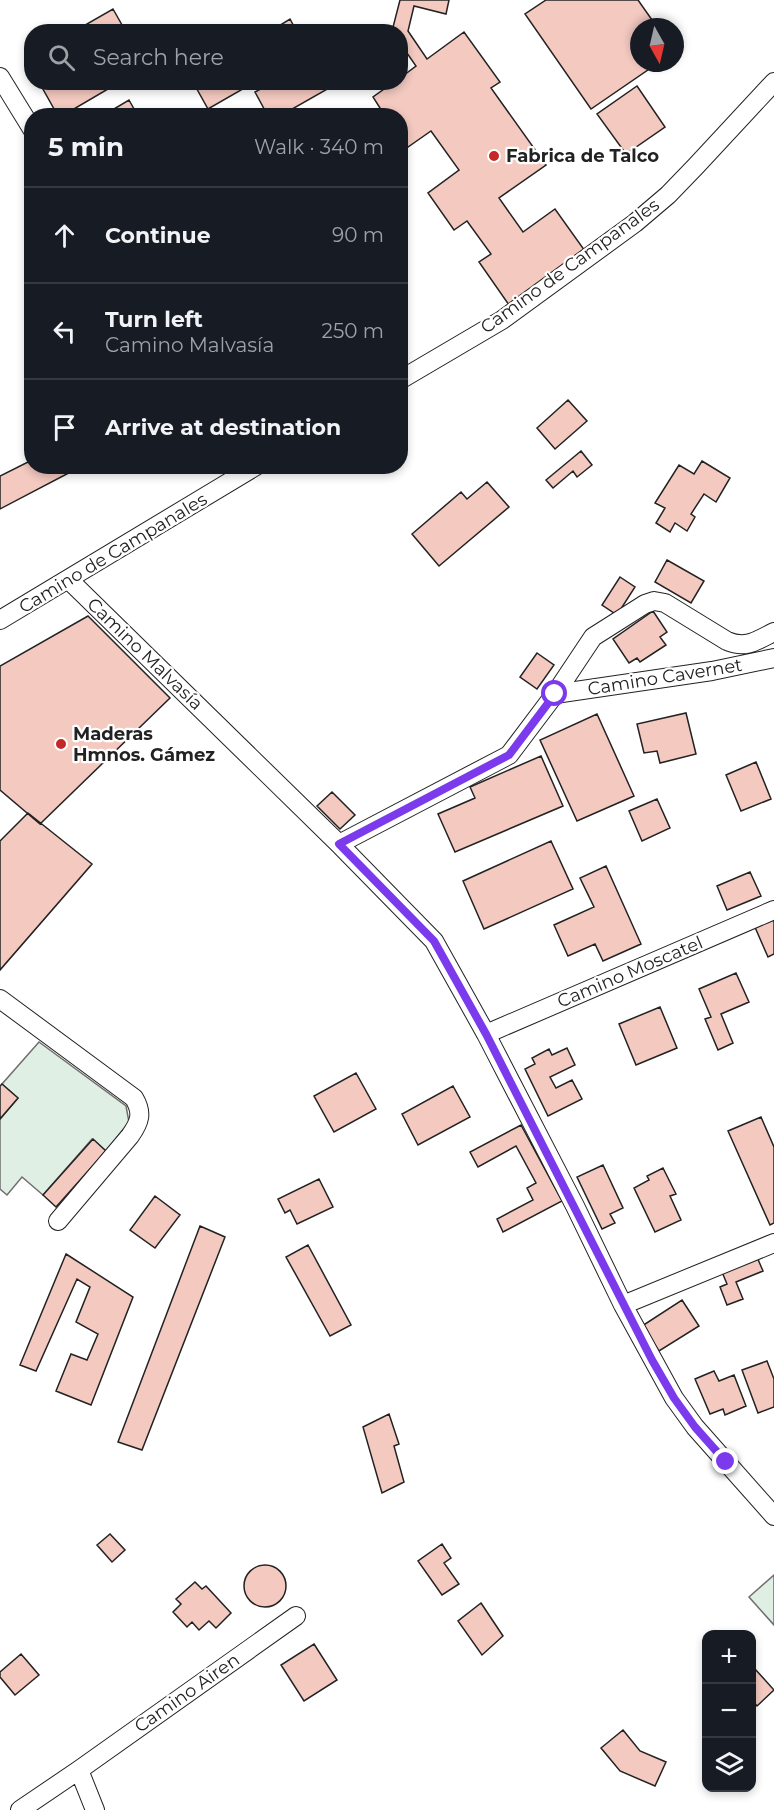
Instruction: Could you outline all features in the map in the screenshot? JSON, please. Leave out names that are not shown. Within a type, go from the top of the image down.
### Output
[{"type":"street","points":[[0,77],[24,116]]},
{"type":"street","name":"Camino de Campanales","points":[[408,375],[502,320],[635,223],[668,195],[774,82]]},
{"type":"street","name":"Camino de Campanales","points":[[0,620],[69,580],[229,474]]},
{"type":"street","name":"Camino Malvasía","points":[[69,580],[339,844],[434,941],[486,1034],[575,1206],[623,1305],[674,1398],[695,1427],[774,1516]]},
{"type":"street","points":[[339,844],[509,755],[555,694],[593,637],[645,604],[654,601],[665,603],[727,641],[738,645],[748,644],[774,632]]},
{"type":"street","name":"Camino Cavernet","points":[[555,694],[712,672],[774,658]]},
{"type":"street","name":"Camino Moscatel","points":[[486,1034],[774,910]]},
{"type":"street","points":[[0,999],[134,1098],[139,1107],[140,1115],[137,1125],[130,1136],[58,1221]]},
{"type":"street","points":[[623,1305],[774,1243]]},
{"type":"street","name":"Camino Airen","points":[[20,1810],[296,1616]]},
{"type":"street","points":[[79,1770],[95,1810]]},
{"type":"green space","points":[[39,1042],[126,1106],[129,1122],[106,1151],[92,1139],[43,1195],[22,1177],[7,1195],[0,1189],[0,1119],[18,1098],[2,1084]]},
{"type":"green space","points":[[774,1575],[774,1625],[749,1597]]},
{"type":"building","name":"Fabrica de Talco","points":[[400,0],[449,0],[446,14],[414,6],[408,31],[408,24],[394,24]]},
{"type":"building","points":[[546,0],[638,0],[651,18],[630,18],[630,72],[645,72],[591,109],[525,14]]},
{"type":"building","points":[[113,9],[121,24],[87,24]]},
{"type":"building","points":[[290,19],[293,24],[282,24]]},
{"type":"building","name":"Fabrica de Talco","points":[[408,31],[427,59],[464,32],[500,82],[491,88],[546,165],[499,198],[523,232],[555,209],[585,251],[509,305],[479,262],[491,254],[467,221],[454,230],[428,193],[459,170],[431,131],[408,147],[408,108],[380,108],[373,97],[383,90],[408,90],[408,72],[416,66],[408,54]]},
{"type":"building","points":[[637,86],[665,127],[626,154],[597,114]]},
{"type":"building","points":[[43,90],[106,90],[76,108],[54,108]]},
{"type":"building","points":[[197,90],[241,90],[210,108],[207,108]]},
{"type":"building","points":[[259,90],[326,90],[294,108],[264,108],[255,92]]},
{"type":"building","points":[[129,100],[134,108],[116,108]]},
{"type":"building","points":[[568,400],[587,421],[555,449],[537,428]]},
{"type":"building","points":[[581,451],[592,465],[577,477],[573,471],[553,488],[546,480]]},
{"type":"building","points":[[702,461],[730,478],[716,502],[704,494],[691,514],[695,517],[687,531],[675,523],[670,532],[656,523],[665,508],[655,503],[679,465],[694,474]]},
{"type":"building","points":[[24,464],[24,474],[67,474],[0,509],[0,476]]},
{"type":"building","points":[[487,482],[509,507],[439,566],[412,534],[461,492],[467,499]]},
{"type":"building","points":[[667,560],[704,581],[691,603],[655,582]]},
{"type":"building","points":[[620,577],[635,587],[617,615],[602,605]]},
{"type":"building","points":[[653,611],[667,632],[660,637],[666,645],[640,662],[637,658],[629,663],[613,639]]},
{"type":"building","name":"Maderas Hmnos. Gámez","points":[[88,616],[170,698],[40,824],[0,790],[0,666]]},
{"type":"building","points":[[537,653],[554,665],[537,689],[520,677]]},
{"type":"building","points":[[686,713],[696,754],[660,763],[657,751],[644,753],[637,724]]},
{"type":"building","points":[[597,714],[634,796],[577,821],[540,740]]},
{"type":"building","points":[[541,756],[563,806],[455,852],[438,814],[475,798],[470,787]]},
{"type":"building","points":[[756,762],[771,799],[741,811],[726,775]]},
{"type":"building","points":[[332,792],[355,815],[340,829],[317,806]]},
{"type":"building","points":[[657,799],[670,828],[642,841],[629,811]]},
{"type":"building","points":[[28,813],[92,864],[0,970],[0,841]]},
{"type":"building","points":[[551,841],[573,889],[484,929],[463,881]]},
{"type":"building","points":[[606,866],[641,944],[603,961],[595,944],[568,956],[554,925],[594,907],[580,878]]},
{"type":"building","points":[[750,872],[761,896],[727,910],[717,886]]},
{"type":"building","points":[[774,917],[774,954],[768,957],[754,925]]},
{"type":"building","points":[[736,973],[749,1002],[721,1014],[733,1043],[718,1050],[705,1019],[711,1017],[699,989]]},
{"type":"building","points":[[660,1007],[677,1048],[636,1065],[619,1024]]},
{"type":"building","points":[[567,1048],[575,1065],[550,1077],[556,1088],[572,1080],[582,1099],[548,1116],[525,1069],[535,1064],[532,1058],[549,1049],[552,1055]]},
{"type":"building","points":[[356,1073],[376,1109],[334,1132],[314,1096]]},
{"type":"building","points":[[2,1084],[18,1098],[0,1119],[0,1086]]},
{"type":"building","points":[[453,1086],[470,1117],[418,1145],[402,1114]]},
{"type":"building","points":[[761,1117],[774,1147],[774,1223],[770,1225],[728,1131]]},
{"type":"building","points":[[521,1125],[562,1201],[503,1232],[497,1219],[533,1200],[527,1188],[536,1183],[516,1146],[478,1167],[470,1152]]},
{"type":"building","points":[[93,1139],[106,1151],[56,1207],[43,1195]]},
{"type":"building","points":[[603,1165],[623,1208],[610,1214],[615,1223],[602,1229],[577,1177]]},
{"type":"building","points":[[663,1168],[676,1194],[670,1196],[681,1220],[655,1232],[634,1188],[649,1180],[647,1176]]},
{"type":"building","points":[[319,1179],[333,1207],[297,1224],[290,1210],[285,1213],[278,1199]]},
{"type":"building","points":[[155,1196],[180,1215],[155,1248],[130,1230]]},
{"type":"building","points":[[200,1226],[225,1237],[142,1450],[118,1442]]},
{"type":"building","points":[[308,1245],[351,1325],[330,1336],[286,1257]]},
{"type":"building","points":[[66,1254],[133,1297],[91,1405],[56,1391],[71,1354],[87,1360],[98,1334],[76,1322],[90,1287],[77,1279],[36,1371],[20,1365]]},
{"type":"building","points":[[757,1257],[763,1271],[736,1282],[743,1299],[727,1305],[720,1287],[727,1284],[722,1272]]},
{"type":"building","points":[[682,1300],[699,1326],[659,1351],[642,1326]]},
{"type":"building","points":[[767,1361],[774,1379],[774,1407],[758,1413],[742,1370]]},
{"type":"building","points":[[714,1371],[719,1381],[734,1375],[746,1406],[725,1415],[723,1409],[710,1414],[695,1379]]},
{"type":"building","points":[[389,1414],[399,1444],[394,1446],[404,1482],[382,1493],[363,1427]]},
{"type":"building","points":[[110,1534],[125,1550],[112,1562],[97,1545]]},
{"type":"building","points":[[442,1544],[451,1558],[444,1563],[459,1584],[442,1595],[418,1561]]},
{"type":"building","points":[[265,1565],[280,1571],[286,1586],[280,1601],[265,1607],[250,1601],[244,1586],[250,1571]]},
{"type":"building","points":[[195,1582],[202,1589],[206,1586],[231,1613],[216,1628],[209,1621],[199,1630],[192,1622],[187,1627],[173,1612],[181,1604],[176,1599]]},
{"type":"building","points":[[481,1603],[503,1636],[482,1655],[458,1621]]},
{"type":"building","points":[[314,1644],[337,1680],[304,1701],[281,1665]]},
{"type":"building","points":[[21,1654],[39,1675],[15,1695],[0,1677],[0,1672]]},
{"type":"building","points":[[756,1670],[774,1690],[756,1705]]},
{"type":"building","points":[[623,1730],[640,1751],[666,1762],[655,1786],[620,1771],[601,1748]]},
{"type":"place","name":"Fabrica de Talco","points":[[494,156]]},
{"type":"place","name":"Maderas Hmnos. Gámez","points":[[61,744]]},
{"type":"route","points":[[555,694],[509,755],[339,844],[434,941],[486,1034],[652,1360],[674,1398],[695,1427],[726,1462]]}]
